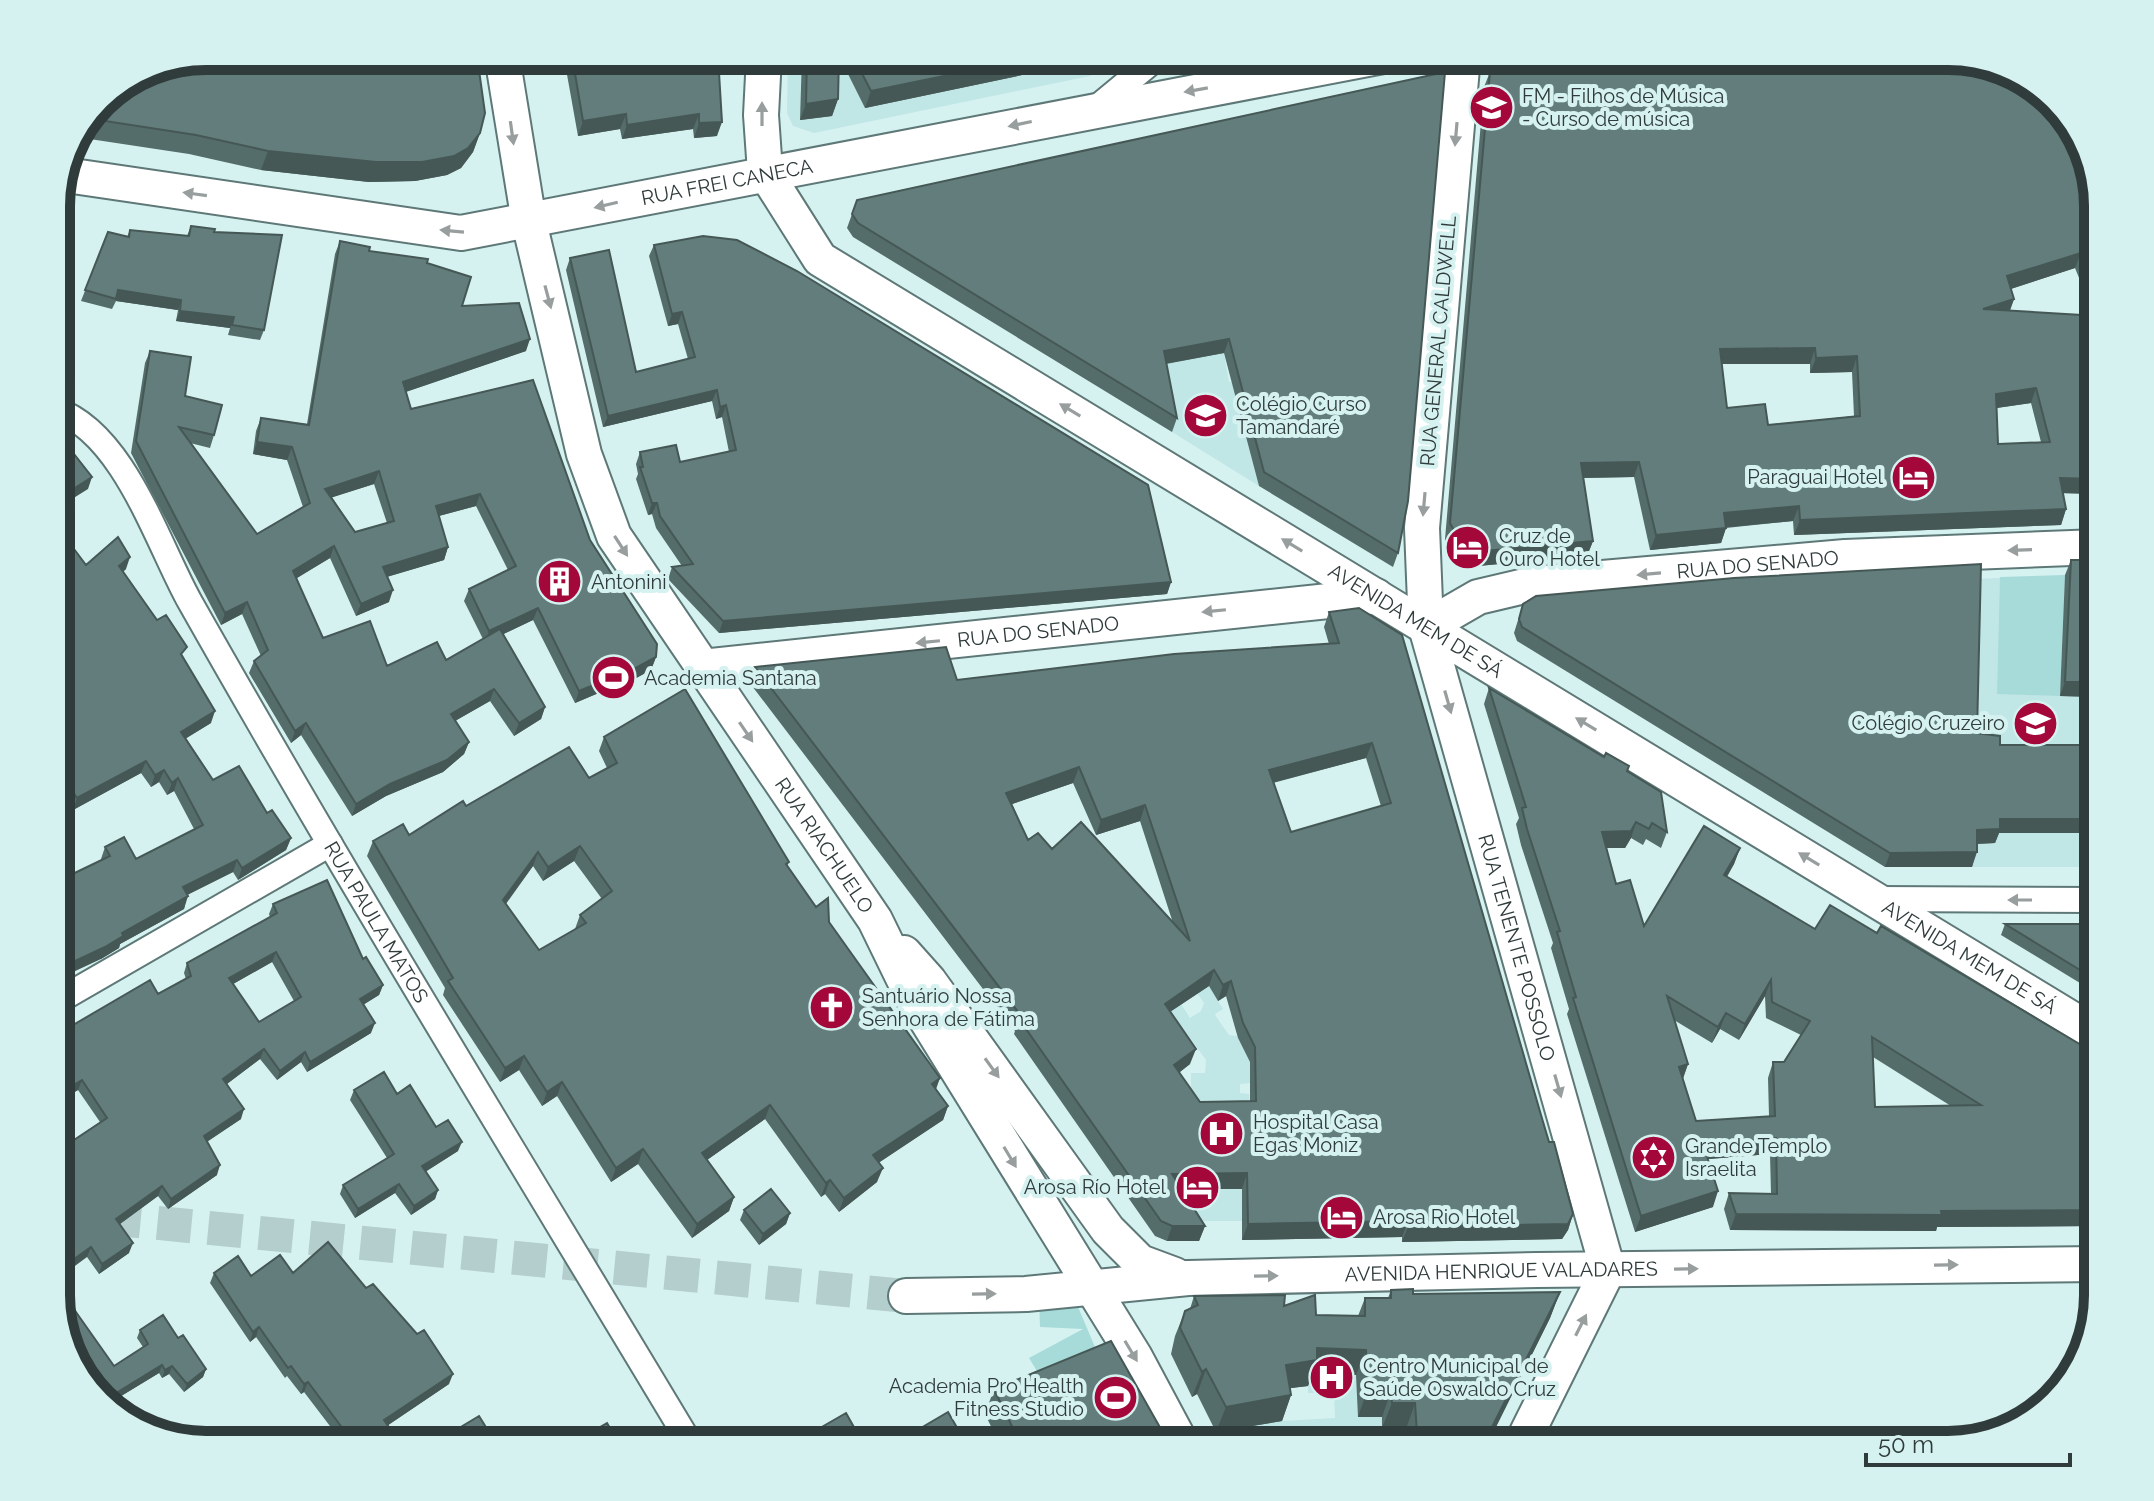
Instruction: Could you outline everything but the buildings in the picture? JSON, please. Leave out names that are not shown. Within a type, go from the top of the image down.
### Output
[{"type":"main road","name":"RUA RIACHUELO","points":[[504,70],[515,154],[529,222],[597,494],[614,536],[875,920],[913,998],[1135,1357],[1175,1431]]},
{"type":"main road","points":[[763,70],[761,115],[765,172]]},
{"type":"main road","name":"RUA FREI CANECA","points":[[74,176],[461,233],[529,222],[765,172],[839,162],[1096,108],[1306,70]]},
{"type":"main road","name":"RUA GENERAL CALDWELL","points":[[1426,627],[1422,528],[1462,70]]},
{"type":"main road","name":"AVENIDA MEM DE SÁ","points":[[765,172],[820,259],[2084,1026]]},
{"type":"main road","name":"RUA DO SENADO","points":[[1426,627],[1478,597],[1533,584],[1845,557],[2084,548]]},
{"type":"main road","name":"RUA DO SENADO","points":[[702,667],[1376,596]]},
{"type":"main road","name":"RUA TENENTE POSSOLO","points":[[1426,627],[1608,1270]]},
{"type":"main road","points":[[875,920],[929,981],[1108,1230],[1140,1262],[1158,1272],[1188,1278]]},
{"type":"main road","name":"AVENIDA HENRIQUE VALADARES","points":[[906,1296],[1026,1294],[1089,1285],[1188,1278],[2084,1264]]},
{"type":"main road","points":[[1528,1431],[1608,1270]]},
{"type":"street","points":[[1096,108],[1142,70]]},
{"type":"street","name":"RUA PAULA MATOS","points":[[70,419],[92,434],[119,463],[189,599],[330,844],[683,1431]]},
{"type":"street","points":[[70,994],[330,844]]},
{"type":"street","points":[[1875,899],[2084,900]]},
{"type":"shaded area","points":[[788,70],[1098,70],[1090,76],[814,133],[793,126],[787,113]]},
{"type":"shaded area","name":"Colégio Curso Tamandaré","points":[[1224,353],[1229,382],[1233,382],[1259,486],[1172,432],[1158,365]]},
{"type":"shaded area","points":[[2065,575],[2060,696],[1997,694],[2000,577]]},
{"type":"shaded area","name":"Colégio Cruzeiro","points":[[2084,575],[2084,867],[1972,867],[1975,579]]},
{"type":"shaded area","name":"Hospital Casa Egas Moniz","points":[[1209,986],[1223,1009],[1215,1014],[1217,1018],[1229,1035],[1237,1036],[1250,1061],[1250,1083],[1240,1084],[1240,1093],[1249,1094],[1250,1107],[1242,1221],[1192,1221],[1191,1151],[1204,1151],[1203,1101],[1191,1101],[1191,1073],[1205,1073],[1206,1060],[1190,1038],[1074,1118],[1161,1018],[1181,1004],[1190,1018],[1201,1011],[1204,1003],[1197,993]]},
{"type":"shaded area","points":[[1073,1295],[1100,1359],[1043,1381],[1029,1358],[1083,1329],[1040,1327],[1039,1297]]},
{"type":"shaded area","name":"Centro Municipal de Saúde Oswaldo Cruz","points":[[1343,1316],[1382,1417],[1383,1428],[1390,1431],[1222,1431],[1282,1421],[1335,1418],[1334,1393],[1308,1393],[1306,1321]]},
{"type":"tunnel","points":[[70,1214],[906,1296]]},
{"type":"place","name":"FM - Filhos de Música - Curso de música","points":[[1491,107]]},
{"type":"place","name":"Colégio Curso Tamandaré","points":[[1205,416]]},
{"type":"place","name":"Paraguai Hotel","points":[[1914,477]]},
{"type":"place","name":"Cruz de Ouro Hotel","points":[[1468,547]]},
{"type":"place","name":"Antonini","points":[[560,582]]},
{"type":"place","name":"Academia Santana","points":[[613,678]]},
{"type":"place","name":"Colégio Cruzeiro","points":[[2036,723]]},
{"type":"place","name":"Santuário Nossa Senhora de Fátima","points":[[831,1007]]},
{"type":"place","name":"Hospital Casa Egas Moniz","points":[[1222,1134]]},
{"type":"place","name":"Grande Templo Israelita","points":[[1654,1158]]},
{"type":"place","name":"Arosa Río Hotel","points":[[1197,1187]]},
{"type":"place","name":"Arosa Rio Hotel","points":[[1342,1217]]},
{"type":"place","name":"Centro Municipal de Saúde Oswaldo Cruz","points":[[1332,1378]]},
{"type":"place","name":"Academia Pro Health Fitness Studio","points":[[1115,1397]]}]
